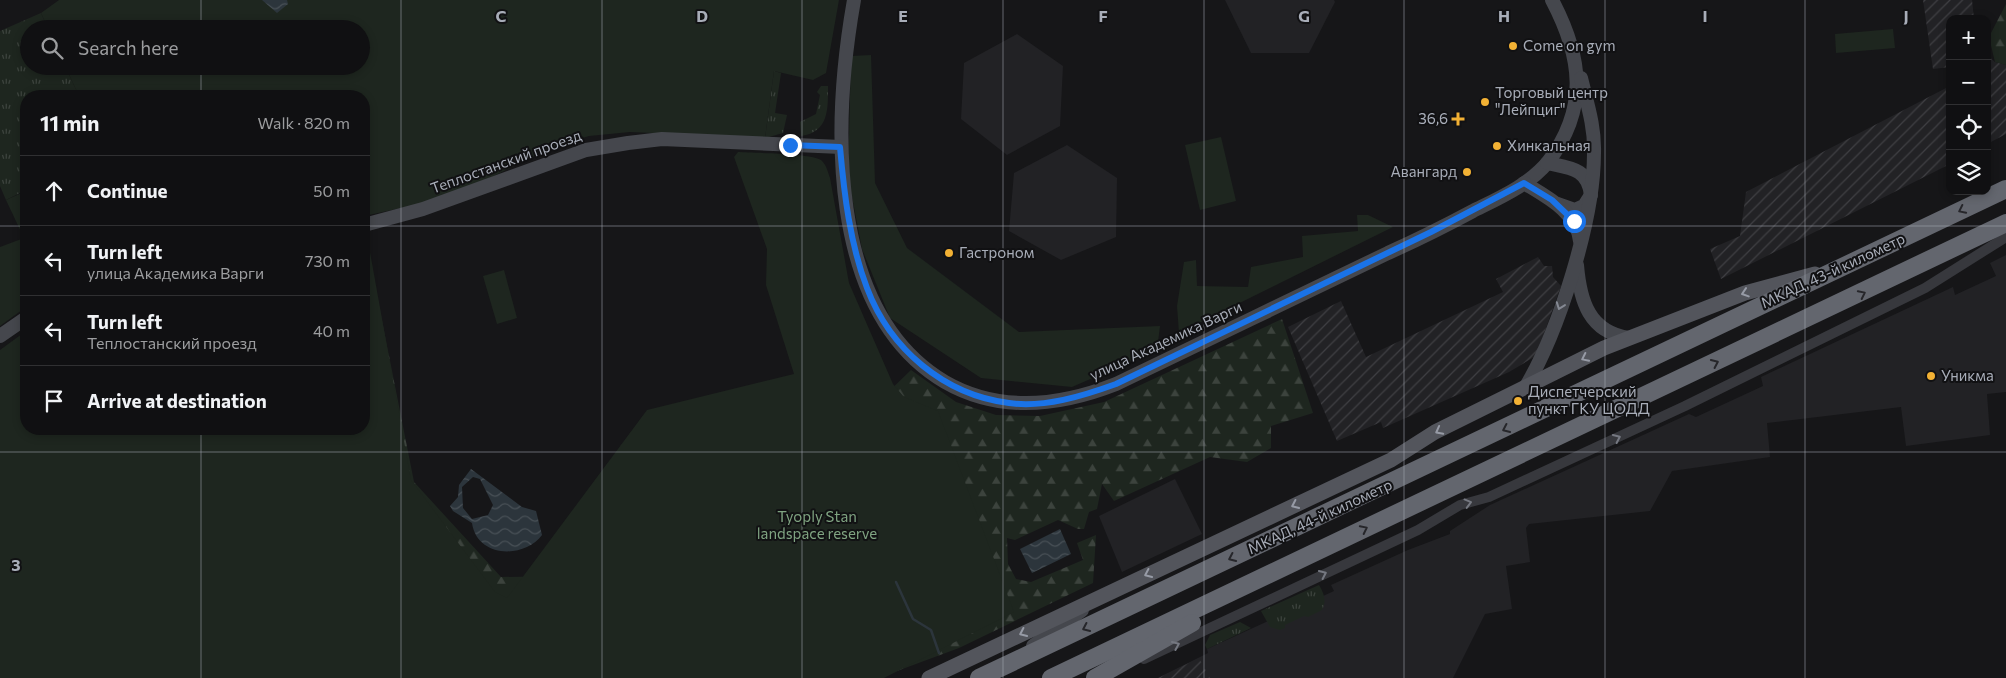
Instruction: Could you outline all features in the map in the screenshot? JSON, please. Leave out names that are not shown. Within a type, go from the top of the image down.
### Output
[{"type":"highway","name":"МКАД, 43-й километр","points":[[1660,354],[2006,189]]},
{"type":"highway","name":"МКАД, 44-й километр","points":[[1051,678],[2006,223]]},
{"type":"highway","name":"МКАД, 44-й километр","points":[[980,678],[1605,382],[1660,354]]},
{"type":"highway","points":[[1095,678],[1181,630],[1261,579]]},
{"type":"main road","points":[[929,678],[1391,460],[1436,432],[1629,338],[1745,293],[1843,267]]},
{"type":"street","name":"улица Академика Варги","points":[[854,0],[844,69],[840,147],[845,189],[858,259],[867,288],[886,326],[902,347],[938,377],[964,393],[1010,404],[1070,398],[1116,384],[1431,232],[1524,183],[1547,163],[1567,132],[1576,92],[1578,74],[1575,56],[1563,19],[1552,0]]},
{"type":"street","points":[[1575,56],[1593,126],[1594,152],[1591,195],[1577,264],[1579,284],[1588,311],[1594,322],[1605,330],[1629,338]]},
{"type":"street","name":"Теплостанский проезд","points":[[370,223],[423,209],[586,150],[619,144],[662,140],[840,147]]},
{"type":"street","points":[[1524,183],[1552,200],[1575,210],[1584,206],[1591,195],[1590,185],[1586,177],[1579,172],[1547,163]]},
{"type":"street","points":[[1525,388],[1550,335],[1580,243],[1579,232],[1574,221],[1552,200]]},
{"type":"street","points":[[1099,678],[1187,641],[1418,530],[1460,505],[1489,497],[1685,406],[1925,288],[2006,237]]},
{"type":"street","points":[[0,336],[20,322]]},
{"type":"street","points":[[1009,664],[1099,598]]},
{"type":"shaded area","points":[[1225,0],[1334,0],[1335,2],[1309,53],[1251,53]]},
{"type":"shaded area","points":[[1923,0],[1972,0],[1974,15],[1946,15],[1946,67],[1933,69]]},
{"type":"shaded area","points":[[1017,34],[1063,66],[1060,126],[1007,155],[961,119],[964,63]]},
{"type":"shaded area","points":[[1991,58],[1995,62],[2006,65],[2006,134],[1991,142]]},
{"type":"shaded area","points":[[1946,88],[1946,166],[1721,279],[1710,249],[1740,236],[1746,192]]},
{"type":"shaded area","points":[[1067,145],[1117,178],[1116,237],[1061,260],[1009,231],[1014,173]]},
{"type":"shaded area","points":[[2006,255],[2006,392],[1987,394],[1990,435],[1906,446],[1901,407],[1767,423],[1770,457],[1672,471],[1650,511],[1529,524],[1526,528],[1530,562],[1506,566],[1512,609],[1485,614],[1453,678],[1158,678],[1208,653],[1207,649],[1334,591],[1331,585],[1408,550],[1450,534],[1450,531],[1490,505],[1689,414],[1696,417],[1763,386],[1761,377],[1953,287],[1955,295],[1996,276],[1990,263]]},
{"type":"shaded area","points":[[1538,257],[1544,266],[1552,266],[1553,277],[1561,286],[1536,356],[1509,372],[1383,428],[1381,422],[1337,441],[1288,327],[1341,301],[1366,357],[1503,292],[1496,279]]},
{"type":"shaded area","points":[[1175,479],[1202,534],[1122,572],[1099,516]]},
{"type":"shaded area","points":[[1199,658],[1210,678],[1158,678]]},
{"type":"green space","points":[[59,0],[839,0],[826,73],[813,80],[774,71],[765,138],[630,132],[589,136],[553,147],[473,186],[434,201],[370,215],[370,90],[76,90],[69,75],[370,75],[370,20],[44,20],[41,13]]},
{"type":"green space","points":[[2006,4],[2006,65],[1995,62],[1991,45],[1991,33]]},
{"type":"green space","points":[[41,13],[44,20],[25,20]]},
{"type":"green space","points":[[20,22],[20,75],[69,75],[76,90],[20,90],[20,193],[6,200],[0,186],[0,31]]},
{"type":"green space","points":[[1893,29],[1895,48],[1836,53],[1835,34]]},
{"type":"green space","points":[[871,55],[875,183],[907,248],[1019,332],[1160,326],[1157,350],[1072,387],[981,378],[890,318],[862,249],[848,176],[851,56]]},
{"type":"green space","points":[[774,71],[781,73],[775,113],[787,115],[783,133],[765,138]]},
{"type":"green space","points":[[821,86],[828,86],[828,103],[825,118],[817,130],[801,136],[800,122],[816,114],[820,95],[817,92]]},
{"type":"green space","points":[[1221,137],[1236,201],[1200,210],[1185,145]]},
{"type":"green space","name":"Tyoply Stan landspace reserve","points":[[738,152],[806,156],[821,160],[827,168],[849,283],[893,384],[904,397],[938,411],[1014,612],[884,678],[0,678],[0,350],[20,335],[20,435],[370,435],[370,252],[411,480],[495,592],[507,598],[647,410],[794,374],[766,285],[767,249],[734,157]]},
{"type":"green space","points":[[20,194],[20,230],[6,200]]},
{"type":"green space","points":[[1357,215],[1368,215],[1393,227],[1179,333],[1177,306],[1184,262],[1196,260],[1197,286],[1248,287],[1251,267],[1303,257],[1302,236],[1358,231]]},
{"type":"green space","points":[[20,240],[20,311],[0,326],[0,247]]},
{"type":"green space","name":"Tyoply Stan landspace reserve","points":[[371,265],[414,482],[501,577],[569,576],[621,445],[802,403],[875,405],[911,370],[956,402],[996,415],[1040,416],[1104,402],[1282,319],[1313,413],[1271,426],[1271,448],[1247,462],[1210,457],[1114,501],[1102,484],[1097,509],[1089,512],[1084,529],[1078,529],[1058,520],[1015,540],[1007,538],[1008,564],[1016,579],[1031,582],[1083,560],[1077,543],[1096,535],[1093,583],[959,648],[878,678],[0,678],[355,435],[370,435]]},
{"type":"green space","points":[[504,270],[517,318],[497,324],[483,276]]},
{"type":"green space","points":[[1319,585],[1324,597],[1322,610],[1285,625],[1285,628],[1280,630],[1270,627],[1261,611]]},
{"type":"green space","points":[[1240,622],[1251,628],[1207,649],[1205,645],[1210,635]]},
{"type":"water","points":[[262,0],[287,0],[288,4],[277,13]]},
{"type":"water","points":[[471,469],[522,507],[536,511],[542,535],[534,543],[524,548],[513,551],[492,549],[476,535],[472,523],[453,511],[450,506],[458,497],[459,485]],"holes":[[[473,477],[480,479],[493,505],[488,515],[472,519],[463,508],[462,487]]]},
{"type":"water","points":[[1060,529],[1071,554],[1032,573],[1020,549]]},
{"type":"waterway","points":[[896,582],[913,619],[931,630],[939,653]]},
{"type":"place","name":"Come on gym","points":[[1513,46]]},
{"type":"place","name":"Торговый центр \"Лейпциг\"","points":[[1485,102]]},
{"type":"place","name":"36,6","points":[[1458,119]]},
{"type":"place","name":"Хинкальная","points":[[1497,146]]},
{"type":"place","name":"Авангард","points":[[1467,172]]},
{"type":"place","name":"Гастроном","points":[[949,253]]},
{"type":"place","name":"Уникма","points":[[1931,376]]},
{"type":"place","name":"Диспетчерский пункт ГКУ ЦОДД","points":[[1518,401]]},
{"type":"route","points":[[790,145],[840,147],[845,189],[858,259],[867,288],[886,326],[900,346],[917,362],[964,393],[1010,404],[1047,402],[1070,398],[1116,384],[1431,232],[1507,194],[1524,183],[1552,200],[1574,221]]}]
